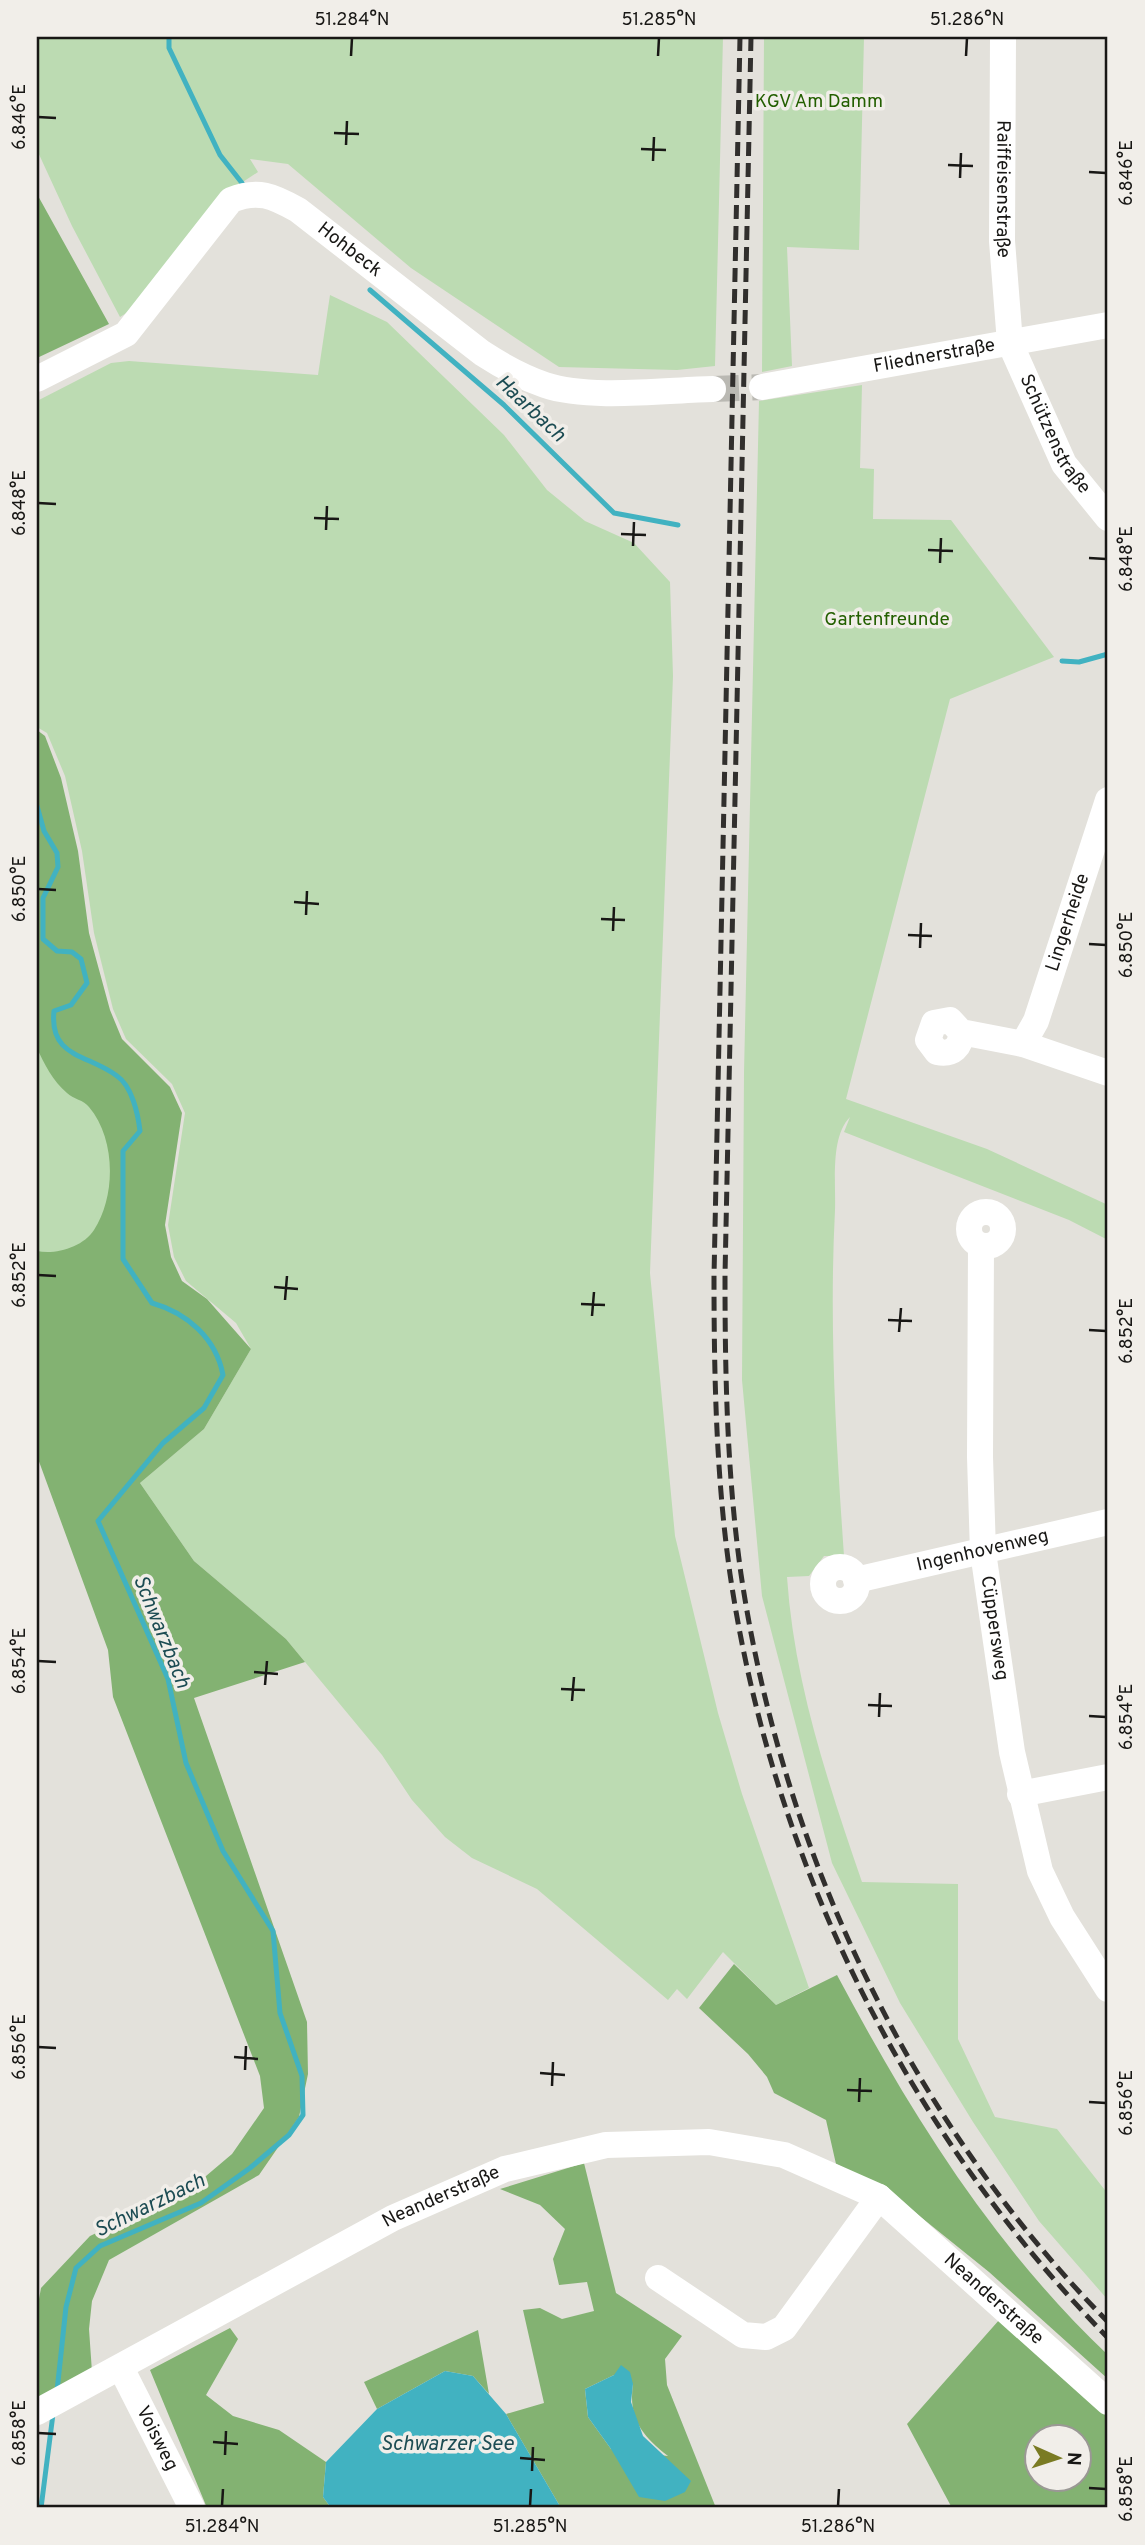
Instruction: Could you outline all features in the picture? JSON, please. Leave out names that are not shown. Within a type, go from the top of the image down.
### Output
[{"type":"street","name":"Raiffeisenstraße","points":[[1003,37],[1002,241],[1010,343]]},
{"type":"street","name":"Hohbeck","points":[[37,379],[126,334],[231,201],[249,193],[264,193],[298,210],[482,353],[510,371],[548,386],[602,392],[713,389]]},
{"type":"street","name":"Fliednerstraße","points":[[762,387],[1108,325]]},
{"type":"street","name":"Schützenstraße","points":[[1010,343],[1064,464],[1108,518]]},
{"type":"street","name":"Lingerheide","points":[[1023,1044],[1036,1021],[1108,800]]},
{"type":"street","points":[[961,1032],[1023,1044],[1108,1073]]},
{"type":"street","name":"Cüppersweg","points":[[981,1246],[980,1457],[983,1552],[1020,1794],[1040,1871],[1062,1917],[1108,1989]]},
{"type":"street","name":"Ingenhovenweg","points":[[856,1580],[1108,1522]]},
{"type":"street","points":[[1020,1794],[1108,1777]]},
{"type":"street","name":"Neanderstraße","points":[[38,2412],[393,2218],[505,2169],[606,2145],[709,2142],[784,2155],[879,2197],[1108,2402]]},
{"type":"street","points":[[658,2278],[743,2335],[766,2337],[784,2328],[879,2197]]},
{"type":"street","name":"Voisweg","points":[[121,2368],[192,2508]]},
{"type":"green space","points":[[37,37],[723,37],[715,366],[677,370],[559,367],[411,268],[288,164],[250,159],[258,172],[223,195],[144,302],[120,317],[72,226],[37,150]]},
{"type":"green space","name":"KGV Am Damm","points":[[764,37],[864,37],[859,250],[787,247],[792,366],[762,372]]},
{"type":"green space","points":[[37,194],[109,324],[37,358]]},
{"type":"green space","points":[[330,295],[387,322],[504,435],[547,490],[585,521],[634,543],[670,582],[673,676],[650,1273],[675,1536],[718,1713],[742,1794],[809,1988],[776,2005],[723,1952],[687,1999],[677,1989],[668,2000],[537,1889],[472,1858],[445,1837],[412,1800],[382,1755],[286,1639],[194,1561],[140,1483],[204,1429],[251,1349],[236,1323],[186,1281],[174,1257],[168,1225],[185,1113],[172,1084],[126,1039],[113,1009],[94,933],[82,851],[65,776],[47,733],[37,727],[37,401],[111,363],[129,361],[318,375]]},
{"type":"green space","name":"Gartenfreunde","points":[[862,385],[860,468],[874,469],[873,519],[951,520],[1054,657],[950,699],[846,1099],[987,1149],[1108,1205],[1108,1240],[1069,1220],[844,1132],[850,1117],[839,1136],[837,1148],[833,1253],[834,1383],[844,1556],[824,1556],[809,1576],[787,1577],[791,1616],[814,1732],[862,1882],[958,1884],[958,2039],[995,2117],[1057,2129],[1108,2194],[1108,2300],[1039,2221],[973,2122],[900,2003],[832,1863],[762,1596],[742,1380],[744,1073],[759,401]]},
{"type":"green space","points":[[37,730],[45,736],[61,778],[78,851],[89,933],[110,1010],[122,1039],[170,1087],[182,1113],[165,1225],[171,1257],[182,1281],[207,1299],[251,1349],[204,1429],[140,1483],[194,1561],[286,1639],[305,1662],[194,1698],[307,2022],[308,2074],[299,2117],[259,2175],[109,2260],[92,2301],[89,2329],[92,2372],[37,2398],[37,2310],[41,2288],[90,2236],[193,2187],[232,2154],[264,2108],[260,2076],[113,1697],[108,1650],[37,1456],[37,1251],[52,1252],[68,1248],[89,1236],[106,1201],[110,1168],[104,1135],[98,1120],[87,1105],[69,1095],[57,1083],[37,1048]]},
{"type":"green space","points":[[37,765],[147,1248],[37,1279]]},
{"type":"green space","points":[[734,1964],[776,2005],[837,1975],[894,2078],[991,2224],[1066,2313],[1108,2355],[1108,2379],[989,2272],[886,2189],[836,2164],[826,2120],[774,2093],[767,2077],[748,2054],[699,2008]]},
{"type":"green space","points":[[584,2163],[616,2293],[682,2336],[665,2359],[667,2385],[716,2508],[561,2508],[506,2414],[544,2403],[523,2310],[540,2308],[562,2319],[594,2311],[587,2282],[559,2285],[553,2259],[565,2229],[540,2205],[500,2189]],"holes":[[[614,2375],[633,2384],[635,2417],[644,2433],[668,2456],[611,2449],[588,2417],[585,2389]]]},
{"type":"green space","points":[[1000,2319],[1108,2416],[1108,2505],[1103,2508],[952,2508],[907,2424]]},
{"type":"green space","points":[[230,2328],[238,2339],[206,2395],[233,2416],[279,2430],[326,2462],[323,2497],[331,2508],[207,2508],[150,2370]]},
{"type":"green space","points":[[478,2330],[489,2394],[473,2376],[445,2371],[377,2409],[364,2382]]},
{"type":"water","points":[[621,2365],[630,2372],[633,2384],[631,2402],[643,2436],[691,2481],[685,2492],[665,2501],[639,2497],[611,2449],[588,2417],[585,2389],[614,2375]]},
{"type":"water","name":"Schwarzer See","points":[[445,2371],[473,2376],[506,2414],[561,2508],[331,2508],[323,2497],[326,2462],[377,2409]]},
{"type":"waterway","name":"Haarbach","points":[[169,37],[169,48],[220,155],[242,183]]},
{"type":"waterway","name":"Haarbach","points":[[370,290],[504,405],[614,513],[678,525]]},
{"type":"waterway","name":"Haarbach","points":[[1062,661],[1079,662],[1108,654]]},
{"type":"waterway","name":"Schwarzbach","points":[[37,806],[44,831],[57,853],[58,867],[43,898],[43,939],[57,951],[72,952],[81,959],[87,983],[71,1005],[54,1011],[54,1026],[64,1046],[106,1069],[127,1086],[138,1117],[140,1131],[123,1151],[123,1259],[152,1303],[188,1320],[207,1339],[223,1375],[204,1408],[163,1443],[98,1521],[168,1679],[186,1763],[223,1851],[273,1931],[280,2013],[302,2076],[303,2115],[289,2135],[250,2168],[201,2203],[100,2246],[76,2268],[66,2307],[57,2391]]},
{"type":"waterway","name":"Schwarzbach","points":[[41,2508],[53,2414]]},
{"type":"tunnel","points":[[713,389],[762,387]]},
{"type":"railway","points":[[740,37],[714,1276],[717,1425],[730,1574],[750,1681],[778,1785],[815,1887],[859,1986],[911,2081],[970,2172],[1035,2258],[1108,2338]]},
{"type":"railway","points":[[751,37],[725,1275],[728,1425],[741,1574],[760,1678],[788,1780],[823,1880],[866,1977],[916,2071],[973,2160],[1037,2244],[1108,2322]]}]
